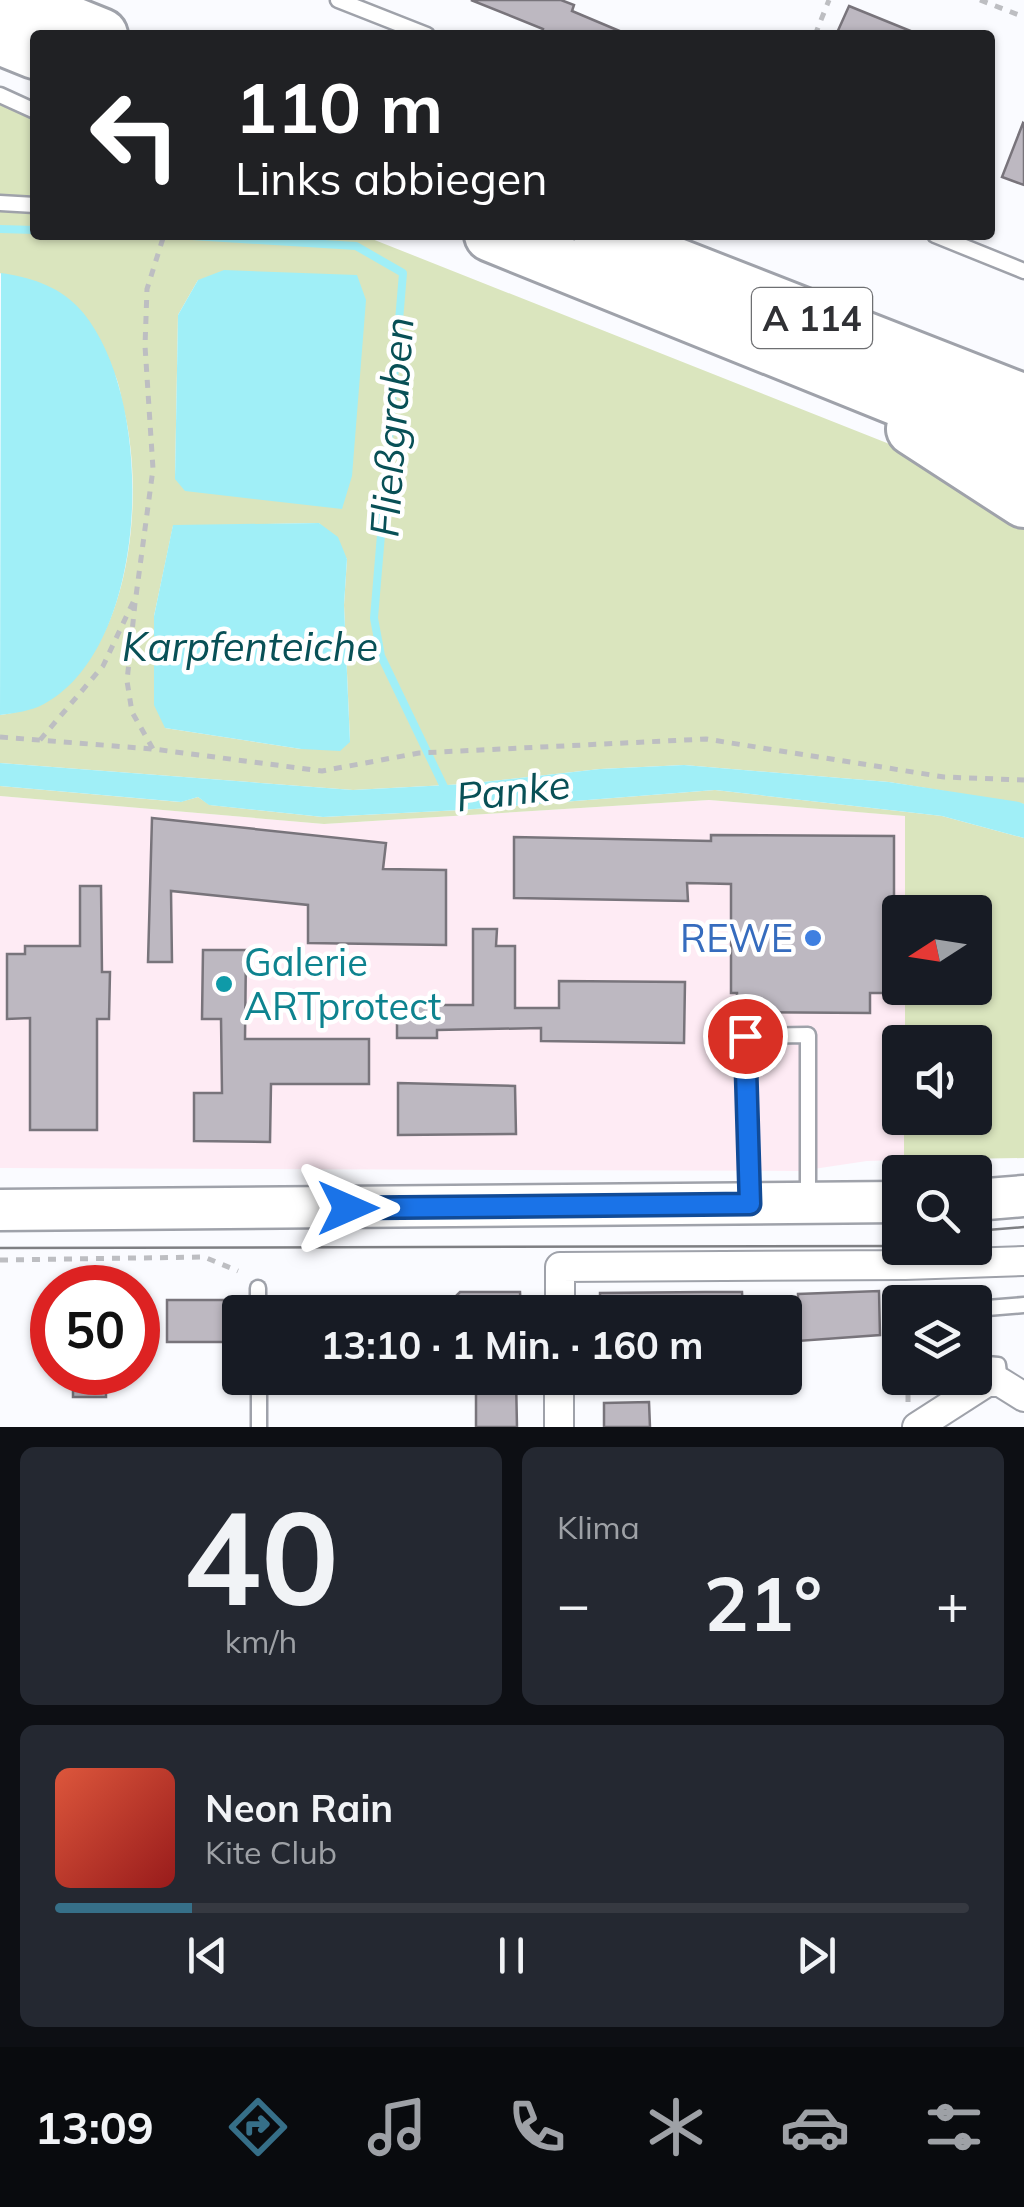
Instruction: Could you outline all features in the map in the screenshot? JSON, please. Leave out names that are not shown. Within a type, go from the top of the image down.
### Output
[{"type":"highway","points":[[14,0],[89,30]]},
{"type":"highway","points":[[0,38],[30,50]]},
{"type":"highway","name":"A 114","points":[[503,240],[1024,450]]},
{"type":"highway","name":"A 114","points":[[613,240],[1024,401]]},
{"type":"highway","points":[[810,363],[1024,501]]},
{"type":"main road","points":[[992,1199],[1024,1196]]},
{"type":"main road","points":[[0,1210],[882,1202]]},
{"type":"street","points":[[560,1295],[560,1267],[905,1266],[1024,1261]]},
{"type":"street","points":[[917,1427],[988,1382],[1018,1392]]},
{"type":"street","points":[[559,1395],[559,1427]]},
{"type":"lane","points":[[338,0],[415,30]]},
{"type":"lane","points":[[0,94],[30,109]]},
{"type":"lane","points":[[0,203],[30,205]]},
{"type":"lane","points":[[947,240],[1024,270]]},
{"type":"lane","points":[[750,1204],[745,1036],[808,1034],[808,1203]]},
{"type":"lane","points":[[258,1288],[258,1295]]},
{"type":"lane","points":[[992,1308],[1024,1305]]},
{"type":"lane","points":[[992,1364],[998,1365],[1018,1392]]},
{"type":"lane","points":[[259,1395],[259,1427]]},
{"type":"path","points":[[817,30],[828,0]]},
{"type":"path","points":[[980,0],[1024,17]]},
{"type":"path","points":[[153,748],[132,712],[127,681],[153,470],[145,346],[147,289],[163,240]]},
{"type":"path","points":[[40,740],[103,666],[136,596]]},
{"type":"path","points":[[0,736],[153,748],[322,771],[419,752],[706,739],[944,777],[1024,780]]},
{"type":"path","points":[[0,1260],[204,1258],[238,1271]]},
{"type":"shaded area","points":[[0,796],[324,824],[709,800],[906,816],[905,895],[882,895],[882,1005],[905,1005],[905,1025],[882,1025],[882,1135],[904,1135],[904,1155],[882,1155],[882,1161],[800,1171],[0,1168]]},
{"type":"green space","points":[[0,88],[30,101],[30,240],[375,240],[950,468],[1024,516],[1024,804],[889,782],[684,765],[353,790],[0,763],[0,715],[43,702],[77,675],[102,638],[119,594],[129,546],[133,497],[131,451],[114,373],[0,273]],"holes":[[[198,280],[175,479],[178,315]],[[319,523],[347,559],[344,605],[350,741],[301,749],[165,728],[154,616],[173,526]]]},
{"type":"green space","points":[[0,786],[180,802],[198,797],[210,805],[323,817],[715,790],[942,816],[1024,838],[1024,1158],[904,1155],[904,1135],[992,1135],[992,1025],[905,1025],[905,1005],[992,1005],[992,895],[905,895],[905,816],[709,800],[324,824],[0,796]]},
{"type":"water","points":[[224,270],[357,275],[366,300],[352,476],[342,509],[185,491],[175,479],[178,315],[198,280]]},
{"type":"water","name":"Karpfenteiche","points":[[1,273],[32,280],[60,293],[77,306],[103,344],[121,394],[131,452],[132,514],[124,574],[107,628],[80,673],[44,704],[0,715]]},
{"type":"water","name":"Karpfenteiche","points":[[319,523],[338,537],[347,559],[344,605],[350,742],[340,751],[301,749],[165,728],[154,705],[154,616],[173,525]]},
{"type":"water","name":"Panke","points":[[0,763],[353,790],[684,765],[889,782],[1019,802],[1024,804],[1024,838],[942,816],[715,790],[323,817],[209,805],[198,797],[181,802],[0,786]]},
{"type":"building","points":[[471,0],[561,0],[574,5],[572,11],[617,30],[543,29]]},
{"type":"building","points":[[849,6],[908,30],[838,30]]},
{"type":"building","points":[[1024,124],[1024,185],[1002,177]]},
{"type":"building","points":[[152,818],[386,843],[383,869],[446,870],[446,945],[308,943],[308,905],[171,891],[172,962],[148,962]]},
{"type":"building","name":"REWE","points":[[711,835],[894,836],[894,895],[882,895],[882,993],[870,993],[870,1013],[737,1012],[737,993],[731,993],[731,884],[687,883],[688,901],[514,898],[514,837],[711,841]]},
{"type":"building","points":[[80,886],[101,886],[102,972],[110,972],[109,1019],[97,1019],[97,1130],[30,1130],[30,1018],[7,1019],[7,954],[25,954],[25,946],[80,946]]},
{"type":"building","points":[[473,929],[497,929],[496,946],[515,946],[515,1008],[559,1008],[559,981],[685,982],[684,1043],[541,1041],[541,1028],[437,1030],[437,1038],[397,1038],[397,1005],[473,1005]]},
{"type":"building","points":[[203,950],[246,950],[245,1039],[369,1039],[369,1084],[271,1084],[270,1142],[194,1141],[194,1093],[222,1093],[221,1019],[202,1019]]},
{"type":"building","points":[[398,1083],[515,1086],[516,1134],[398,1135]]},
{"type":"building","points":[[879,1291],[880,1335],[802,1341],[802,1295],[798,1294]]},
{"type":"building","points":[[520,1292],[520,1295],[457,1295]]},
{"type":"building","points":[[742,1292],[742,1295],[600,1295]]},
{"type":"building","points":[[167,1300],[222,1300],[222,1342],[167,1342]]},
{"type":"building","points":[[73,1395],[106,1395],[106,1397]]},
{"type":"building","points":[[476,1395],[516,1395],[517,1427],[476,1427]]},
{"type":"building","points":[[649,1402],[650,1427],[604,1427],[604,1403]]},
{"type":"waterway","name":"Fließgraben","points":[[0,229],[30,230]]},
{"type":"waterway","name":"Fließgraben","points":[[258,240],[356,246],[403,273],[374,618],[381,656],[446,791]]},
{"type":"tram line","points":[[992,1230],[1024,1227]]},
{"type":"tram line","points":[[0,1248],[882,1246]]},
{"type":"place","name":"REWE","points":[[813,938]]},
{"type":"place","name":"Galerie ARTprotect","points":[[224,984]]},
{"type":"route","points":[[348,1208],[750,1204],[745,1036]]}]
